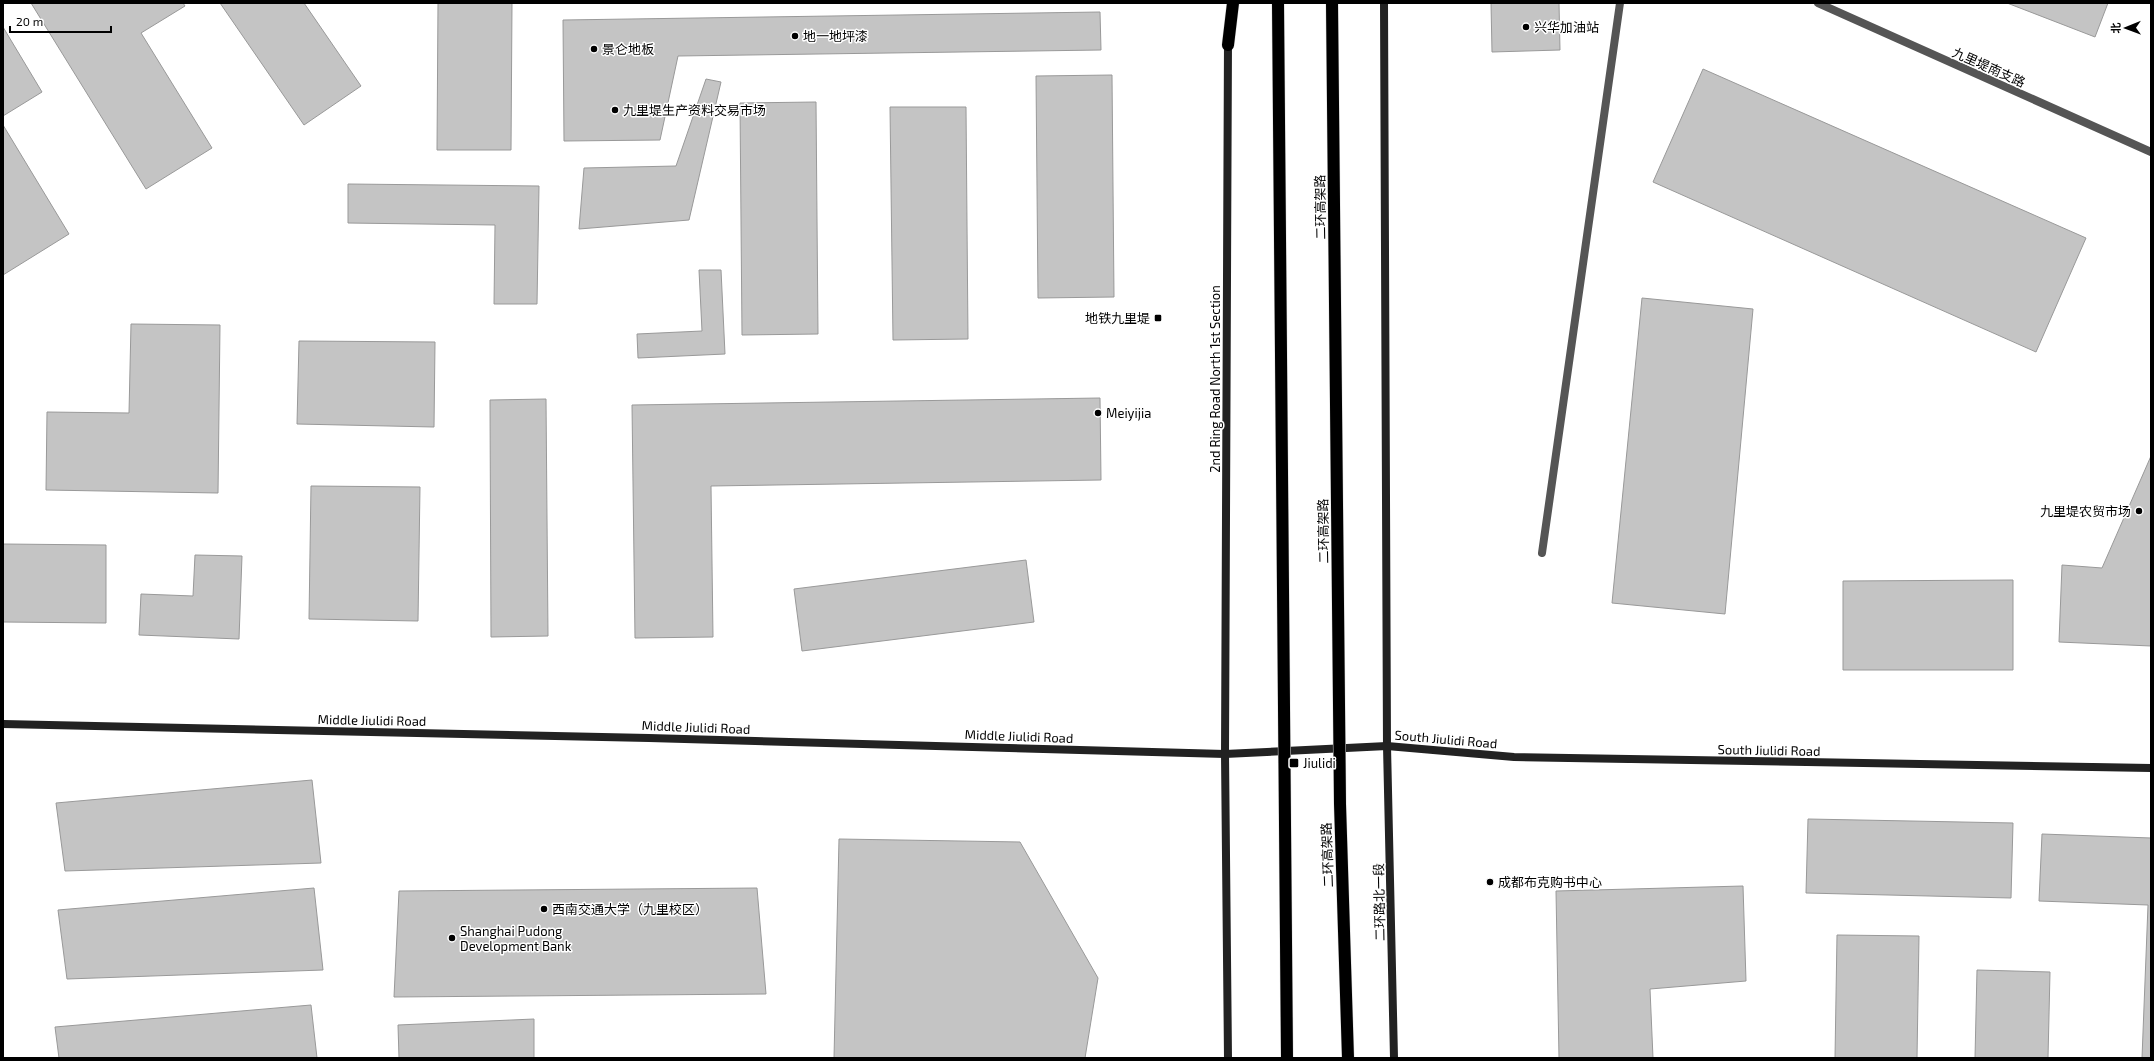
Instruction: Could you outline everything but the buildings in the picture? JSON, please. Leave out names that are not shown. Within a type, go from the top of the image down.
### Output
[{"type":"highway","points":[[1228,45],[1233,3]]},
{"type":"highway","points":[[1278,3],[1287,1058]]},
{"type":"highway","name":"二环高架路","points":[[1332,3],[1340,804],[1348,1058]]},
{"type":"street","name":"2nd Ring Road North 1st Section","points":[[1225,754],[1227,3]]},
{"type":"street","points":[[1384,3],[1387,746]]},
{"type":"street","points":[[1542,553],[1620,3]]},
{"type":"street","name":"九里堤南支路","points":[[1818,3],[2151,152]]},
{"type":"street","name":"Middle Jiulidi Road","points":[[3,724],[633,737],[1225,754],[1387,746]]},
{"type":"street","name":"South Jiulidi Road","points":[[1387,746],[1514,757],[2151,768]]},
{"type":"street","name":"二环路北一段","points":[[1387,746],[1394,1058]]},
{"type":"street","points":[[1225,754],[1228,1058]]},
{"type":"place","name":"兴华加油站","points":[[1526,27]]},
{"type":"place","name":"地一地坪漆","points":[[795,36]]},
{"type":"place","name":"景仑地板","points":[[594,49]]},
{"type":"place","name":"九里堤生产资料交易市场","points":[[615,110]]},
{"type":"place","name":"地铁九里堤","points":[[1158,318]]},
{"type":"place","name":"Meiyijia","points":[[1098,413]]},
{"type":"place","name":"九里堤农贸市场","points":[[2139,511]]},
{"type":"place","name":"Jiulidi","points":[[1294,763]]},
{"type":"place","name":"成都布克购书中心","points":[[1490,882]]},
{"type":"place","name":"西南交通大学（九里校区）","points":[[544,909]]},
{"type":"place","name":"Shanghai Pudong Development Bank","points":[[452,938]]}]
